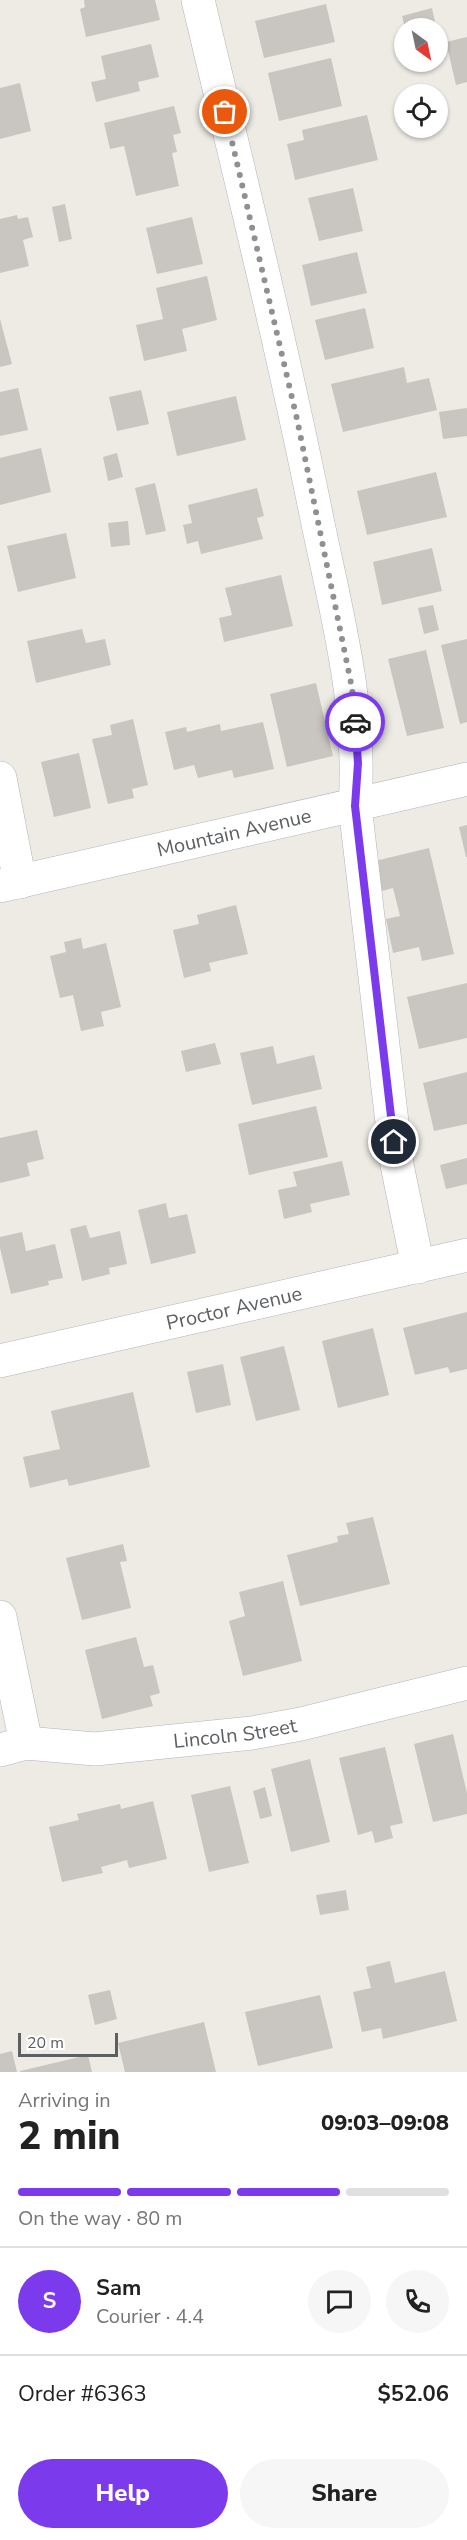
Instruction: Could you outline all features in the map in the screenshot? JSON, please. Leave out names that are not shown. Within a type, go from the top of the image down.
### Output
[{"type":"street","points":[[198,0],[297,419],[352,688],[358,763],[355,806],[397,1165],[418,1267]]},
{"type":"street","points":[[0,778],[10,884]]},
{"type":"street","name":"Mountain Avenue","points":[[10,884],[467,779]]},
{"type":"street","name":"Proctor Avenue","points":[[0,1361],[467,1255]]},
{"type":"street","points":[[0,1617],[13,1747]]},
{"type":"street","name":"Lincoln Street","points":[[13,1747],[95,1749],[252,1733],[300,1724],[467,1683]]},
{"type":"building","points":[[84,0],[155,0],[160,20],[86,37],[80,9],[85,7]]},
{"type":"building","points":[[326,4],[335,42],[264,58],[255,21]]},
{"type":"building","points":[[432,8],[434,18],[402,18],[402,16]]},
{"type":"building","points":[[467,37],[467,82],[456,85],[448,42]]},
{"type":"building","points":[[151,44],[159,77],[138,82],[140,91],[96,102],[91,82],[106,79],[101,56]]},
{"type":"building","points":[[331,58],[342,106],[279,121],[268,73]]},
{"type":"building","points":[[20,83],[31,131],[0,139],[0,88]]},
{"type":"building","points":[[174,106],[181,133],[173,135],[177,152],[172,153],[179,186],[136,196],[124,146],[110,149],[104,123]]},
{"type":"building","points":[[367,115],[378,160],[295,180],[287,144],[304,140],[302,130]]},
{"type":"building","points":[[353,188],[363,231],[319,241],[308,198]]},
{"type":"building","points":[[65,204],[72,239],[59,242],[52,207]]},
{"type":"building","points":[[17,215],[18,219],[28,217],[33,237],[23,240],[29,266],[0,273],[0,219]]},
{"type":"building","points":[[192,217],[203,264],[157,274],[146,228]]},
{"type":"building","points":[[357,252],[367,293],[311,306],[302,265]]},
{"type":"building","points":[[207,276],[217,320],[182,329],[187,351],[144,361],[136,325],[163,319],[156,288]]},
{"type":"building","points":[[365,308],[374,348],[325,360],[315,320]]},
{"type":"building","points":[[0,319],[12,364],[0,367]]},
{"type":"building","points":[[404,367],[407,383],[429,378],[437,410],[343,432],[331,384]]},
{"type":"building","points":[[18,388],[28,430],[0,436],[0,392]]},
{"type":"building","points":[[141,390],[149,424],[117,431],[109,397]]},
{"type":"building","points":[[236,396],[246,440],[177,456],[167,412]]},
{"type":"building","points":[[467,408],[467,436],[443,439],[439,412]]},
{"type":"building","points":[[41,448],[51,492],[0,505],[0,458]]},
{"type":"building","points":[[117,453],[123,477],[108,481],[103,457]]},
{"type":"building","points":[[436,472],[447,517],[367,535],[357,491]]},
{"type":"building","points":[[155,483],[166,531],[146,535],[135,488]]},
{"type":"building","points":[[257,488],[264,516],[257,518],[263,539],[201,554],[198,541],[187,544],[183,525],[192,523],[188,505]]},
{"type":"building","points":[[128,521],[130,545],[111,547],[108,523]]},
{"type":"building","points":[[66,533],[76,578],[18,592],[7,546]]},
{"type":"building","points":[[432,548],[442,591],[382,605],[373,562]]},
{"type":"building","points":[[281,575],[293,626],[224,642],[219,618],[232,615],[225,588]]},
{"type":"building","points":[[433,605],[439,630],[424,634],[418,608]]},
{"type":"building","points":[[82,629],[86,643],[105,639],[111,665],[36,683],[27,641]]},
{"type":"building","points":[[467,639],[467,722],[460,724],[441,645]]},
{"type":"building","points":[[426,650],[444,728],[407,736],[388,659]]},
{"type":"building","points":[[316,683],[333,756],[287,767],[270,694]]},
{"type":"building","points":[[133,719],[148,785],[132,789],[134,798],[108,804],[92,739],[112,735],[110,725]]},
{"type":"building","points":[[263,722],[274,769],[234,778],[232,770],[198,778],[194,765],[174,770],[165,732],[186,727],[187,732],[220,724],[221,731]]},
{"type":"building","points":[[79,753],[91,808],[54,817],[41,762]]},
{"type":"building","points":[[467,825],[467,857],[466,857],[459,827]]},
{"type":"building","points":[[429,848],[454,954],[422,961],[419,947],[393,953],[386,919],[400,916],[393,888],[382,891],[375,861]]},
{"type":"building","points":[[236,905],[248,954],[209,963],[211,971],[184,978],[173,930],[199,924],[197,915]]},
{"type":"building","points":[[81,938],[83,949],[106,943],[121,1007],[101,1012],[104,1026],[81,1031],[73,995],[60,998],[50,956],[66,952],[64,942]]},
{"type":"building","points":[[467,983],[467,1038],[419,1049],[407,997]]},
{"type":"building","points":[[215,1043],[221,1064],[186,1072],[181,1051]]},
{"type":"building","points":[[273,1046],[277,1064],[314,1055],[322,1089],[252,1105],[240,1053]]},
{"type":"building","points":[[467,1072],[467,1124],[434,1131],[423,1083]]},
{"type":"building","points":[[316,1106],[328,1157],[249,1175],[238,1124]]},
{"type":"building","points":[[37,1130],[44,1159],[27,1163],[30,1176],[0,1183],[0,1138]]},
{"type":"building","points":[[467,1158],[467,1184],[446,1189],[440,1165]]},
{"type":"building","points":[[342,1161],[350,1195],[310,1204],[312,1212],[284,1219],[278,1190],[297,1186],[293,1172]]},
{"type":"building","points":[[166,1203],[169,1218],[187,1214],[196,1253],[151,1264],[138,1210]]},
{"type":"building","points":[[86,1225],[90,1238],[120,1231],[127,1264],[109,1268],[110,1274],[82,1281],[70,1229]]},
{"type":"building","points":[[22,1232],[26,1251],[55,1244],[63,1278],[48,1281],[49,1285],[11,1294],[0,1248],[0,1237]]},
{"type":"building","points":[[467,1312],[467,1369],[450,1373],[448,1367],[415,1375],[403,1328]]},
{"type":"building","points":[[373,1328],[389,1395],[338,1408],[322,1341]]},
{"type":"building","points":[[284,1346],[300,1410],[256,1421],[240,1357]]},
{"type":"building","points":[[223,1364],[231,1405],[196,1413],[187,1372]]},
{"type":"building","points":[[133,1392],[150,1467],[69,1486],[67,1479],[30,1488],[23,1457],[60,1449],[51,1411]]},
{"type":"building","points":[[373,1517],[390,1584],[300,1606],[287,1555],[338,1542],[337,1536],[349,1534],[346,1523]]},
{"type":"building","points":[[123,1544],[127,1561],[120,1562],[131,1608],[82,1620],[66,1558]]},
{"type":"building","points":[[283,1581],[302,1661],[243,1676],[229,1621],[245,1616],[239,1592]]},
{"type":"building","points":[[136,1637],[144,1667],[153,1665],[160,1693],[150,1696],[153,1706],[102,1719],[85,1650]]},
{"type":"building","points":[[453,1734],[467,1793],[467,1814],[433,1822],[414,1744]]},
{"type":"building","points":[[385,1747],[403,1823],[390,1826],[393,1838],[375,1843],[372,1831],[358,1835],[339,1758]]},
{"type":"building","points":[[310,1759],[330,1842],[291,1852],[271,1769]]},
{"type":"building","points":[[230,1786],[249,1863],[209,1872],[191,1795]]},
{"type":"building","points":[[265,1787],[272,1816],[260,1819],[253,1791]]},
{"type":"building","points":[[153,1801],[167,1859],[129,1868],[127,1860],[101,1867],[103,1873],[62,1882],[49,1827],[79,1820],[77,1814],[120,1804],[121,1809]]},
{"type":"building","points":[[346,1890],[349,1910],[320,1915],[316,1895]]},
{"type":"building","points":[[390,1961],[395,1983],[445,1971],[457,2021],[383,2039],[381,2028],[362,2032],[353,1992],[371,1988],[366,1967]]},
{"type":"building","points":[[110,1990],[117,2019],[95,2025],[88,1995]]},
{"type":"building","points":[[320,1995],[333,2048],[258,2066],[245,2012]]},
{"type":"building","points":[[204,2022],[216,2072],[125,2072],[118,2043]]},
{"type":"building","points":[[12,2051],[17,2072],[0,2072],[0,2054]]},
{"type":"building","points":[[88,2055],[92,2072],[20,2072],[20,2071]]},
{"type":"way so far","points":[[225,112],[297,419],[352,688],[355,722]]},
{"type":"route","points":[[355,722],[358,763],[355,806],[394,1142]]}]
